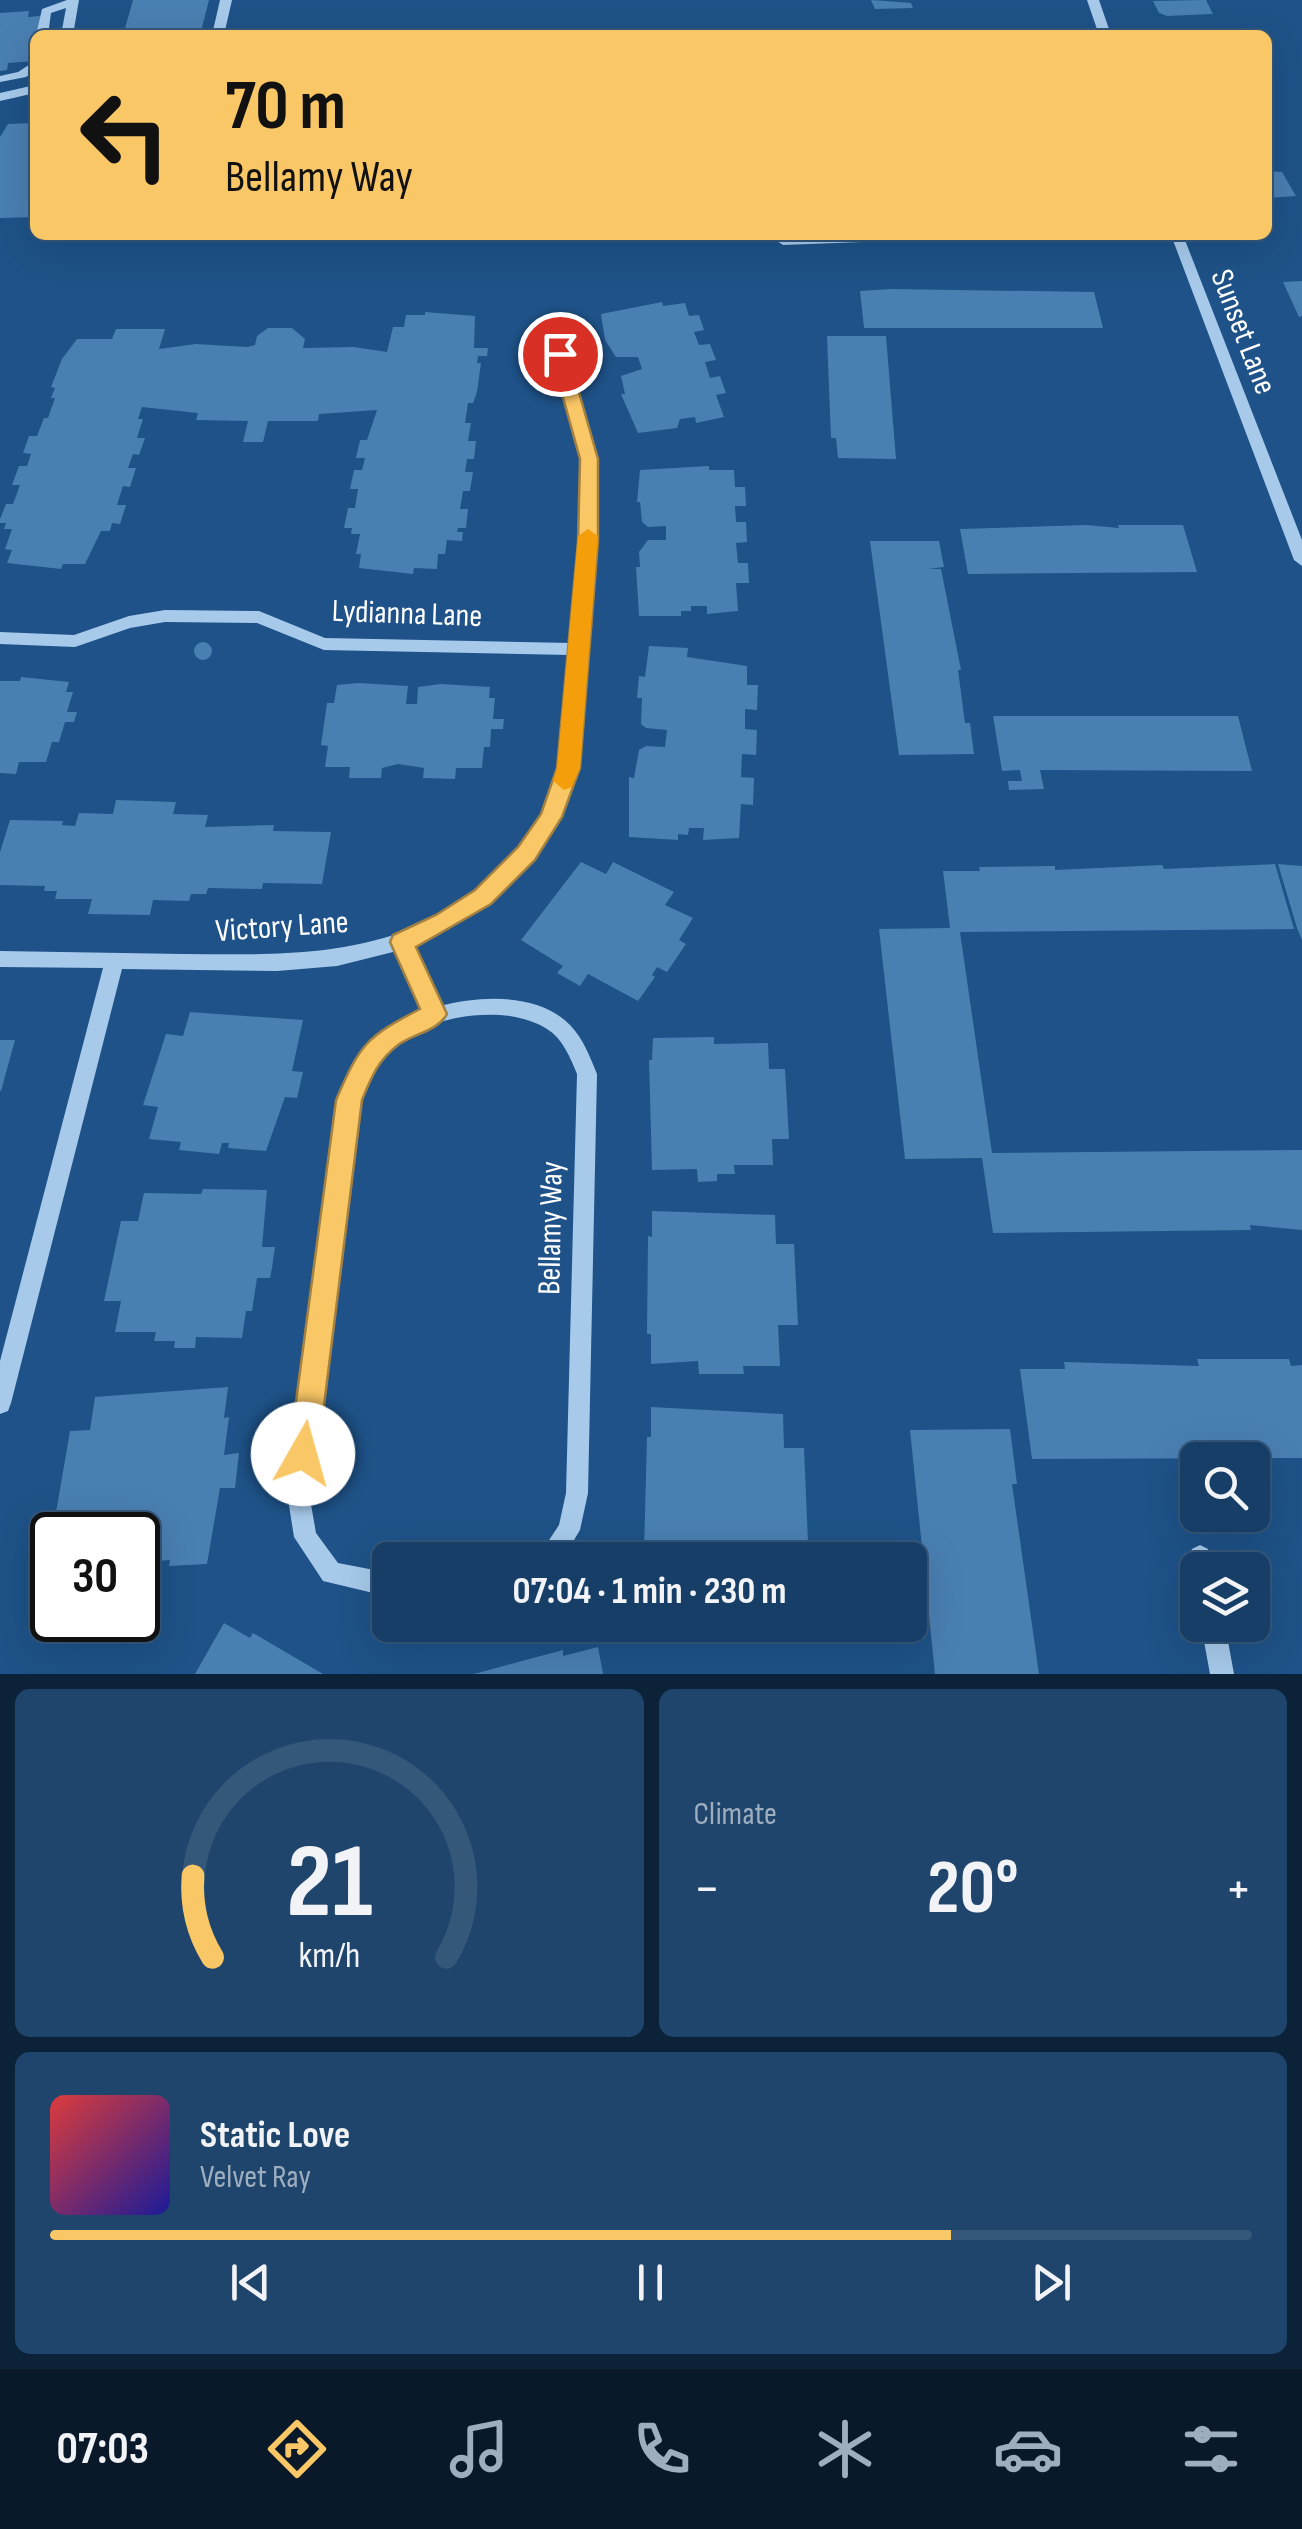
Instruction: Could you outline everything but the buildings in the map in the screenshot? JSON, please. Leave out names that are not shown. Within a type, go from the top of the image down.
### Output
[{"type":"street","points":[[219,30],[226,0]]},
{"type":"street","points":[[1093,0],[1103,30]]},
{"type":"street","points":[[43,30],[46,11],[73,1]]},
{"type":"street","points":[[68,30],[73,1]]},
{"type":"street","points":[[0,79],[22,75],[30,68]]},
{"type":"street","points":[[0,97],[30,90]]},
{"type":"street","points":[[783,241],[810,240]]},
{"type":"street","name":"Sunset Lane","points":[[1179,240],[1302,560]]},
{"type":"street","name":"Victory Lane","points":[[0,959],[277,963],[337,958],[402,942],[444,922],[483,897],[526,854],[551,817],[568,768],[580,650],[589,459],[550,318]]},
{"type":"street","name":"Lydianna Lane","points":[[0,638],[76,641],[129,622],[165,616],[258,617],[324,644],[580,650]]},
{"type":"street","points":[[402,942],[434,1014]]},
{"type":"street","points":[[0,1403],[114,962]]},
{"type":"street","name":"Bellamy Way","points":[[372,1581],[331,1574],[304,1536],[298,1493],[349,1100],[366,1058],[390,1037],[434,1014],[480,1006],[512,1010],[552,1022],[575,1045],[587,1074],[577,1493],[570,1530],[561,1542]]},
{"type":"street","points":[[1216,1642],[1222,1674]]},
{"type":"slow traffic","points":[[564,781],[580,650],[588,536]]},
{"type":"route","points":[[303,1454],[349,1100],[366,1058],[390,1037],[434,1014],[402,942],[483,897],[526,854],[551,817],[568,768],[588,541],[589,459],[560,354]]}]
